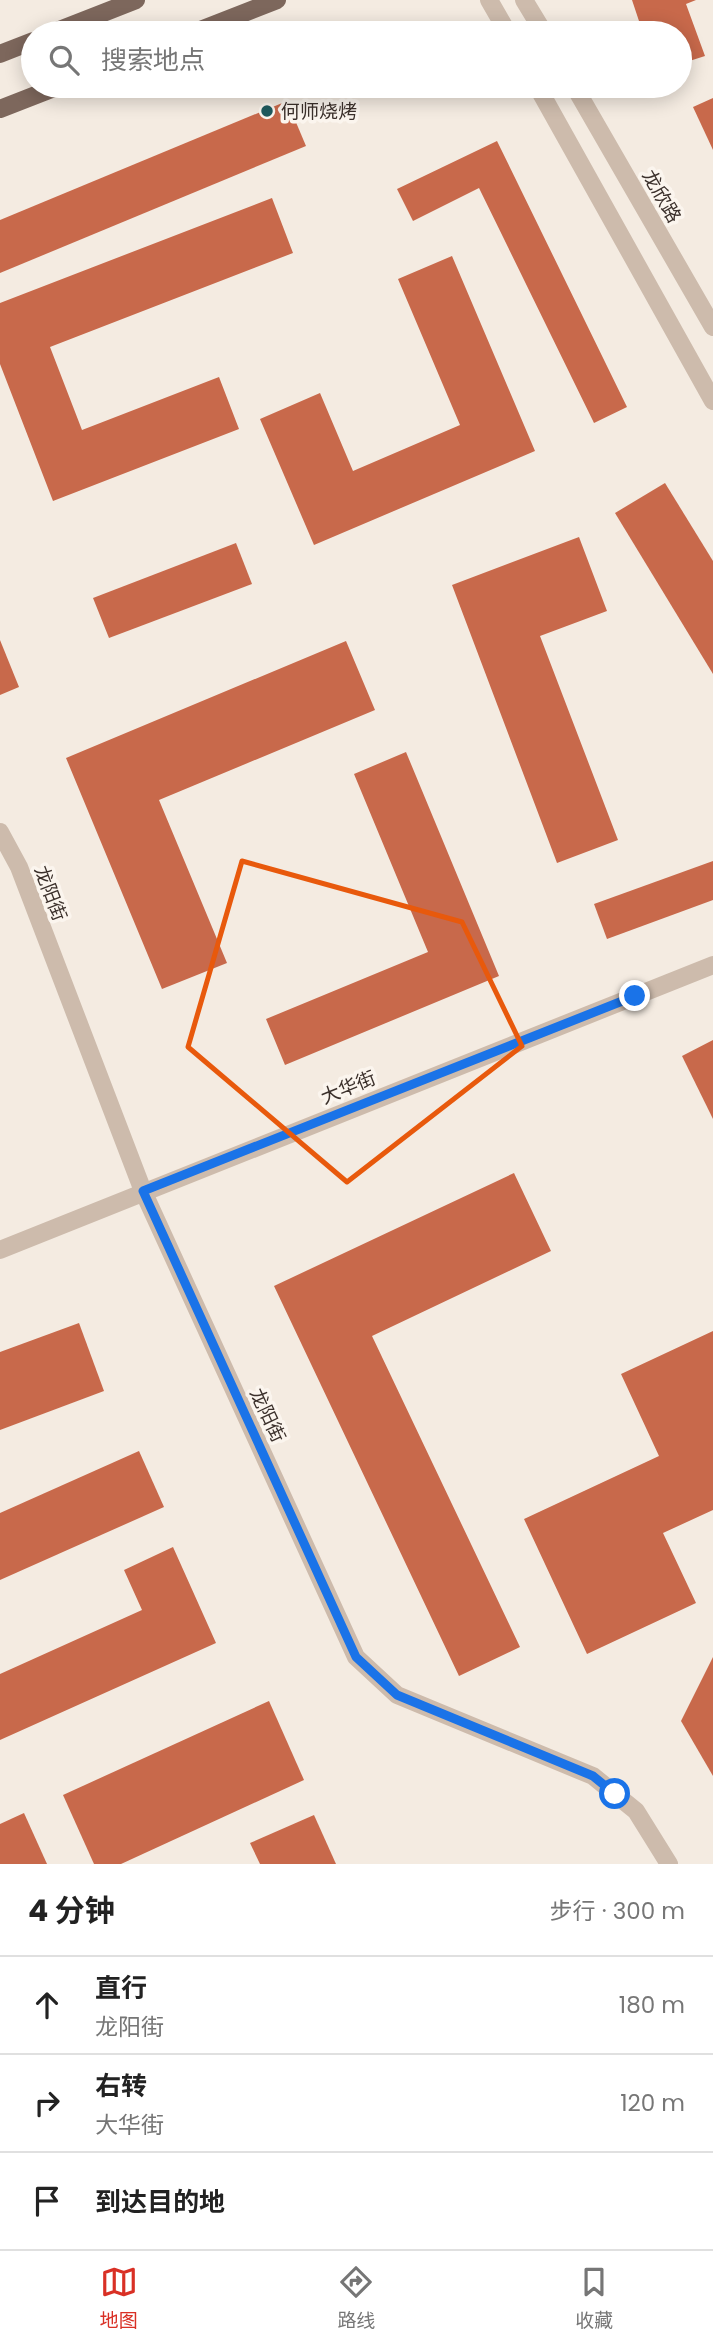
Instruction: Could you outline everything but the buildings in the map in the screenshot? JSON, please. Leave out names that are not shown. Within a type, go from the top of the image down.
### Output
[{"type":"main road","points":[[83,21],[136,0]]},
{"type":"main road","points":[[224,21],[277,0]]},
{"type":"main road","points":[[0,54],[21,46]]},
{"type":"main road","points":[[0,109],[28,98]]},
{"type":"street","points":[[489,0],[501,21]]},
{"type":"street","points":[[524,0],[537,21]]},
{"type":"street","points":[[544,98],[713,401]]},
{"type":"street","name":"龙欣路","points":[[581,98],[713,327]]},
{"type":"street","name":"龙阳街","points":[[0,832],[19,867],[143,1191],[356,1657],[397,1695],[593,1776],[636,1811],[669,1864]]},
{"type":"street","name":"大华街","points":[[0,1250],[713,965]]},
{"type":"highlighted area","points":[[242,861],[462,922],[522,1046],[347,1182],[188,1047]]},
{"type":"place","name":"何师烧烤","points":[[267,111]]},
{"type":"route","points":[[615,1794],[593,1776],[397,1695],[356,1657],[143,1191],[635,996]]}]
